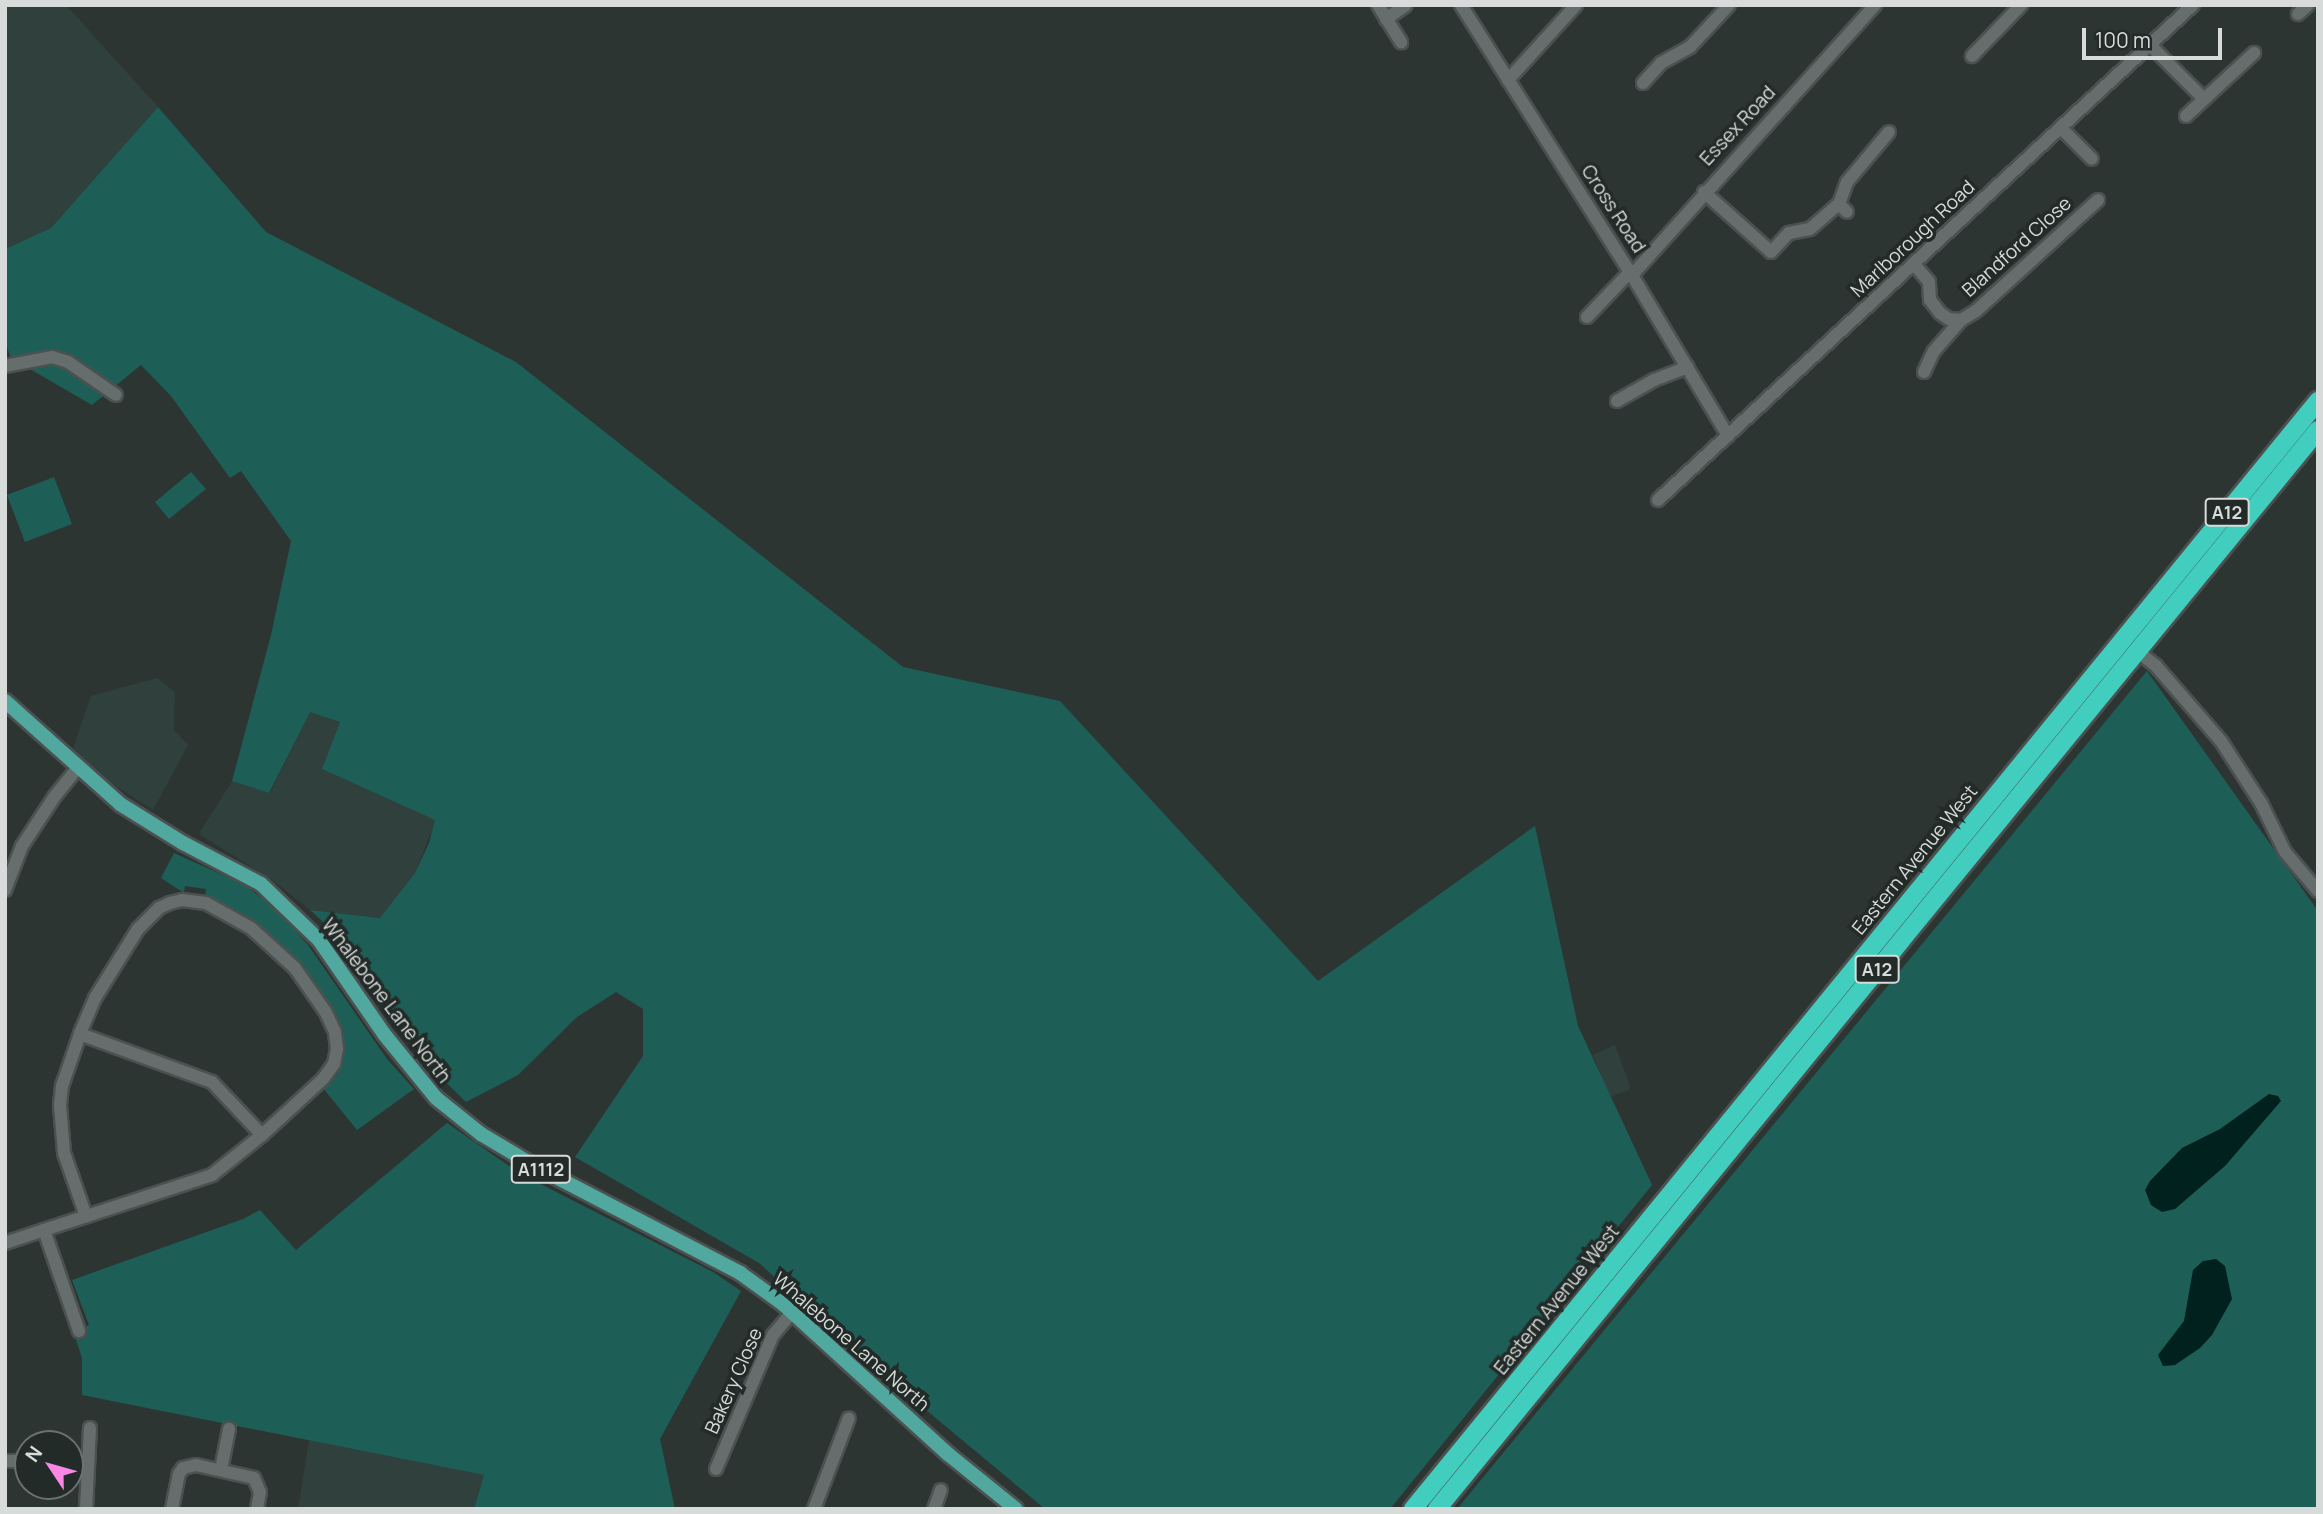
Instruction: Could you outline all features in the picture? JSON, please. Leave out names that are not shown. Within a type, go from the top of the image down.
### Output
[{"type":"highway","name":"Eastern Avenue West","points":[[1413,1509],[2318,401]]},
{"type":"highway","name":"Eastern Avenue West","points":[[1437,1509],[2141,654],[2318,430]]},
{"type":"main road","name":"Whalebone Lane North","points":[[5,701],[102,791],[132,813],[261,884],[319,940],[384,1034],[436,1098],[481,1134],[531,1164],[740,1273],[792,1312],[948,1454],[1016,1509]]},
{"type":"street","points":[[1378,5],[1401,42]]},
{"type":"street","points":[[1386,19],[1406,5]]},
{"type":"street","name":"Cross Road","points":[[1461,5],[1631,274],[1728,436]]},
{"type":"street","points":[[1508,80],[1576,5]]},
{"type":"street","points":[[1643,83],[1661,63],[1676,57],[1729,5]]},
{"type":"street","name":"Essex Road","points":[[1587,317],[1631,274],[1875,5]]},
{"type":"street","points":[[1972,56],[2021,5]]},
{"type":"street","name":"Marlborough Road","points":[[1658,500],[2193,5]]},
{"type":"street","points":[[2298,14],[2308,5]]},
{"type":"street","points":[[2150,46],[2204,99]]},
{"type":"street","points":[[2186,116],[2254,52]]},
{"type":"street","points":[[2062,129],[2092,159]]},
{"type":"street","points":[[1704,192],[1770,253],[1789,233],[1810,229],[1843,208],[1852,174],[1889,132]]},
{"type":"street","name":"Blandford Close","points":[[1924,372],[1934,351],[1961,320],[1976,312],[2098,200]]},
{"type":"street","name":"Blandford Close","points":[[1914,264],[1929,282],[1930,300],[1940,313],[1949,319],[1961,320]]},
{"type":"street","points":[[5,366],[52,357],[68,362],[116,395]]},
{"type":"street","points":[[1617,401],[1654,380],[1688,368]]},
{"type":"street","points":[[2141,654],[2156,666],[2221,741],[2261,803],[2285,852],[2318,891]]},
{"type":"street","points":[[5,890],[22,846],[78,768]]},
{"type":"street","points":[[5,1242],[44,1230],[212,1175],[262,1135],[323,1079],[334,1063],[337,1049],[335,1032],[325,1010],[295,968],[251,928],[223,911],[195,901],[181,900],[159,908],[138,929],[95,998],[62,1086],[60,1105],[65,1153],[86,1216]]},
{"type":"street","points":[[80,1034],[212,1082],[262,1135]]},
{"type":"street","points":[[44,1230],[79,1331]]},
{"type":"street","name":"Bakery Close","points":[[716,1469],[773,1335],[792,1312]]},
{"type":"street","points":[[814,1509],[849,1418]]},
{"type":"street","points":[[86,1509],[90,1428]]},
{"type":"street","points":[[221,1470],[229,1429]]},
{"type":"street","points":[[172,1509],[179,1474],[183,1468],[196,1465],[254,1478],[260,1492],[257,1509]]},
{"type":"street","points":[[934,1509],[941,1490]]},
{"type":"shaded area","points":[[5,5],[66,5],[158,107],[51,228],[5,249]]},
{"type":"shaded area","points":[[157,678],[175,692],[174,730],[188,745],[153,810],[108,781],[73,748],[91,696]]},
{"type":"shaded area","points":[[310,711],[340,722],[322,769],[436,820],[415,873],[381,918],[310,910],[271,879],[199,834],[232,781],[270,793]]},
{"type":"shaded area","points":[[1615,1045],[1630,1086],[1629,1090],[1609,1097],[1593,1055]]},
{"type":"shaded area","points":[[309,1440],[484,1475],[474,1509],[298,1509]]},
{"type":"green space","points":[[158,107],[266,232],[516,362],[903,667],[1060,701],[1318,981],[1535,826],[1578,1026],[1652,1185],[1390,1509],[1045,1509],[878,1370],[759,1263],[575,1157],[643,1056],[643,1009],[616,992],[577,1017],[518,1075],[466,1102],[417,1054],[347,950],[332,930],[310,910],[380,918],[415,873],[429,843],[435,820],[322,769],[340,722],[310,712],[269,793],[232,781],[271,635],[291,541],[241,471],[230,478],[171,396],[141,365],[92,405],[11,358],[5,342],[5,249],[51,228]]},
{"type":"green space","points":[[191,472],[206,489],[169,519],[155,502]]},
{"type":"green space","points":[[54,477],[72,524],[25,542],[7,495]]},
{"type":"green space","points":[[2147,671],[2318,911],[2318,1509],[1457,1509]]},
{"type":"green space","points":[[174,853],[245,885],[279,912],[308,945],[387,1059],[414,1089],[357,1130],[323,1088],[338,1074],[342,1052],[335,1019],[249,920],[205,898],[206,889],[185,886],[184,893],[161,878]]},
{"type":"green space","points":[[447,1123],[521,1174],[713,1272],[741,1291],[660,1439],[675,1509],[474,1509],[484,1475],[82,1395],[82,1358],[74,1334],[89,1325],[72,1280],[243,1219],[260,1210],[296,1250]]},
{"type":"water","points":[[2269,1094],[2278,1096],[2281,1101],[2225,1166],[2175,1209],[2162,1212],[2151,1205],[2145,1190],[2150,1181],[2182,1148],[2220,1129]]},
{"type":"water","points":[[2216,1259],[2225,1266],[2232,1299],[2212,1335],[2200,1348],[2175,1365],[2163,1366],[2158,1355],[2184,1321],[2193,1270],[2203,1261]]}]
